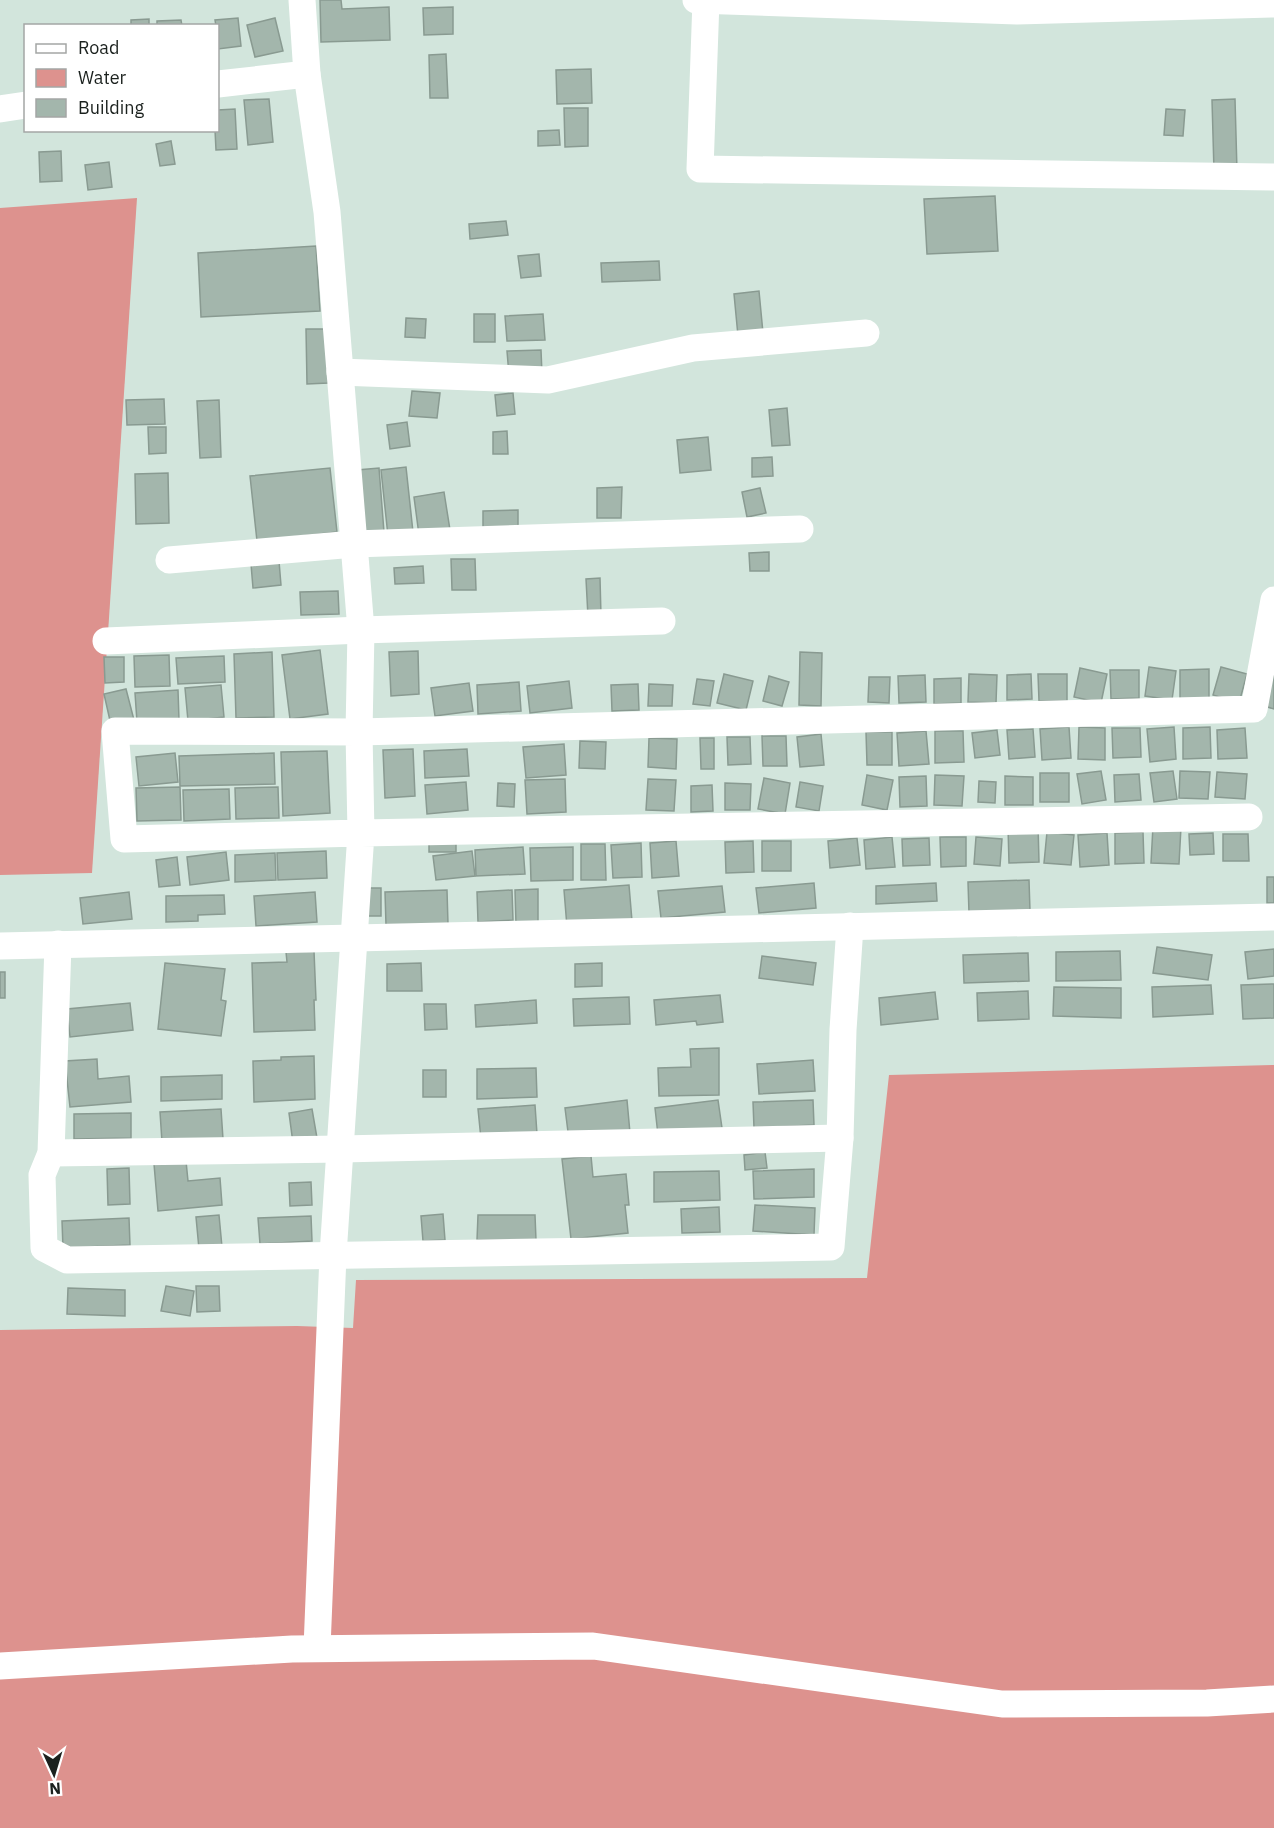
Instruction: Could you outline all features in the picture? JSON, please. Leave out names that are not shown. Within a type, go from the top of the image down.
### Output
[{"type":"street","points":[[302,0],[307,74],[327,212],[361,630],[358,732],[361,833],[333,1255],[317,1648]]},
{"type":"street","points":[[1274,4],[1017,11],[703,0],[700,169],[1274,177]]},
{"type":"street","points":[[219,84],[307,74]]},
{"type":"street","points":[[0,109],[24,105]]},
{"type":"street","points":[[340,372],[548,380],[693,348],[866,333]]},
{"type":"street","points":[[169,560],[354,544],[800,529]]},
{"type":"street","points":[[1249,817],[124,839],[115,731],[358,732],[1254,709],[1274,600]]},
{"type":"street","points":[[106,641],[361,630],[662,621]]},
{"type":"street","points":[[0,946],[1274,917]]},
{"type":"street","points":[[58,944],[51,1153],[42,1175],[44,1248],[67,1260],[831,1247],[840,1138],[843,1030],[850,926]]},
{"type":"street","points":[[51,1153],[840,1138]]},
{"type":"street","points":[[0,1666],[317,1648],[593,1646],[1002,1704],[1208,1703],[1274,1699]]},
{"type":"water","points":[[137,198],[92,873],[0,875],[0,208]]},
{"type":"water","points":[[1274,1065],[1274,1828],[0,1828],[0,1330],[297,1326],[353,1328],[356,1280],[867,1278],[889,1075]]},
{"type":"building","points":[[320,0],[341,0],[342,9],[389,7],[390,40],[321,42]]},
{"type":"building","points":[[453,7],[453,34],[424,35],[423,8]]},
{"type":"building","points":[[238,18],[241,46],[219,49],[219,24],[216,24],[215,20]]},
{"type":"building","points":[[275,18],[283,51],[255,57],[247,25]]},
{"type":"building","points":[[149,19],[149,24],[131,24],[131,20]]},
{"type":"building","points":[[181,20],[182,24],[157,24],[157,21]]},
{"type":"building","points":[[446,54],[448,98],[430,98],[429,55]]},
{"type":"building","points":[[591,69],[592,103],[557,104],[556,70]]},
{"type":"building","points":[[269,99],[273,142],[248,145],[244,100]]},
{"type":"building","points":[[1235,99],[1237,171],[1214,171],[1212,100]]},
{"type":"building","points":[[564,108],[588,108],[588,146],[565,147]]},
{"type":"building","points":[[235,109],[237,149],[216,150],[215,132],[219,132],[219,110]]},
{"type":"building","points":[[1166,109],[1185,110],[1183,136],[1164,135]]},
{"type":"building","points":[[559,130],[560,145],[538,146],[538,131]]},
{"type":"building","points":[[171,141],[175,164],[160,166],[156,144]]},
{"type":"building","points":[[61,151],[62,181],[40,182],[39,152]]},
{"type":"building","points":[[109,162],[112,187],[88,190],[85,165]]},
{"type":"building","points":[[995,196],[998,251],[927,254],[924,199]]},
{"type":"building","points":[[506,221],[508,235],[470,239],[469,224]]},
{"type":"building","points":[[316,246],[320,311],[201,317],[198,253]]},
{"type":"building","points":[[539,254],[541,276],[521,278],[518,256]]},
{"type":"building","points":[[659,261],[660,280],[602,282],[601,263]]},
{"type":"building","points":[[759,291],[763,333],[738,336],[734,294]]},
{"type":"building","points":[[474,314],[495,314],[495,342],[474,342]]},
{"type":"building","points":[[543,314],[545,340],[507,341],[505,316]]},
{"type":"building","points":[[406,318],[426,319],[425,338],[405,337]]},
{"type":"building","points":[[306,329],[326,329],[328,383],[307,384]]},
{"type":"building","points":[[541,350],[542,374],[509,375],[507,351]]},
{"type":"building","points":[[412,391],[440,393],[437,418],[409,416]]},
{"type":"building","points":[[513,393],[515,414],[497,416],[495,395]]},
{"type":"building","points":[[164,399],[165,424],[127,425],[126,400]]},
{"type":"building","points":[[219,400],[221,457],[200,458],[197,401]]},
{"type":"building","points":[[787,408],[790,445],[772,446],[769,410]]},
{"type":"building","points":[[407,422],[410,446],[390,449],[387,425]]},
{"type":"building","points":[[148,427],[166,427],[166,453],[149,454]]},
{"type":"building","points":[[507,431],[508,454],[493,454],[493,432]]},
{"type":"building","points":[[708,437],[711,470],[680,473],[677,440]]},
{"type":"building","points":[[772,457],[773,476],[752,477],[752,458]]},
{"type":"building","points":[[406,467],[413,532],[388,536],[381,470]]},
{"type":"building","points":[[330,468],[337,532],[257,541],[250,476]]},
{"type":"building","points":[[379,468],[384,532],[362,534],[357,470]]},
{"type":"building","points":[[168,473],[169,523],[136,524],[135,474]]},
{"type":"building","points":[[622,487],[621,518],[597,518],[597,488]]},
{"type":"building","points":[[760,488],[766,513],[747,517],[742,492]]},
{"type":"building","points":[[444,492],[450,530],[419,535],[414,497]]},
{"type":"building","points":[[518,510],[518,528],[483,529],[483,511]]},
{"type":"building","points":[[769,552],[769,571],[750,571],[749,553]]},
{"type":"building","points":[[451,559],[475,559],[476,590],[452,590]]},
{"type":"building","points":[[279,561],[281,585],[253,588],[251,564]]},
{"type":"building","points":[[423,566],[424,583],[395,584],[394,568]]},
{"type":"building","points":[[600,578],[601,616],[588,617],[586,579]]},
{"type":"building","points":[[338,591],[339,614],[301,615],[300,592]]},
{"type":"building","points":[[320,650],[328,714],[290,719],[282,655]]},
{"type":"building","points":[[418,651],[419,694],[391,696],[389,652]]},
{"type":"building","points":[[272,652],[274,717],[236,718],[234,654]]},
{"type":"building","points":[[800,652],[822,653],[821,706],[799,705]]},
{"type":"building","points":[[169,655],[170,686],[135,687],[134,656]]},
{"type":"building","points":[[224,656],[225,682],[178,684],[176,658]]},
{"type":"building","points":[[104,657],[124,657],[124,682],[105,683]]},
{"type":"building","points":[[1149,667],[1176,671],[1172,700],[1145,696]]},
{"type":"building","points":[[1221,667],[1247,674],[1239,703],[1213,695]]},
{"type":"building","points":[[1080,668],[1107,674],[1101,703],[1074,697]]},
{"type":"building","points":[[1209,669],[1209,701],[1180,702],[1180,670]]},
{"type":"building","points":[[1110,670],[1139,670],[1139,698],[1111,699]]},
{"type":"building","points":[[1274,671],[1274,709],[1264,706]]},
{"type":"building","points":[[724,674],[753,681],[746,710],[717,703]]},
{"type":"building","points":[[969,674],[997,675],[996,703],[968,702]]},
{"type":"building","points":[[1031,674],[1032,699],[1007,700],[1007,675]]},
{"type":"building","points":[[1038,674],[1067,674],[1067,701],[1039,701]]},
{"type":"building","points":[[925,675],[926,702],[899,703],[898,676]]},
{"type":"building","points":[[769,676],[789,682],[782,706],[763,701]]},
{"type":"building","points":[[869,677],[890,677],[889,703],[868,702]]},
{"type":"building","points":[[961,678],[961,703],[934,704],[934,679]]},
{"type":"building","points":[[697,679],[714,681],[710,706],[693,704]]},
{"type":"building","points":[[569,681],[572,708],[530,713],[527,686]]},
{"type":"building","points":[[519,682],[521,711],[478,714],[477,685]]},
{"type":"building","points":[[469,683],[473,711],[435,716],[431,688]]},
{"type":"building","points":[[638,684],[639,710],[612,711],[611,685]]},
{"type":"building","points":[[649,684],[673,685],[672,706],[648,706]]},
{"type":"building","points":[[221,685],[224,717],[188,721],[185,688]]},
{"type":"building","points":[[126,689],[134,720],[111,725],[104,694]]},
{"type":"building","points":[[178,690],[179,720],[137,722],[135,693]]},
{"type":"building","points":[[1069,727],[1071,758],[1042,760],[1040,729]]},
{"type":"building","points":[[1079,727],[1105,728],[1105,760],[1078,759]]},
{"type":"building","points":[[1174,727],[1176,759],[1150,762],[1147,729]]},
{"type":"building","points":[[1210,727],[1211,758],[1183,759],[1183,728]]},
{"type":"building","points":[[1112,728],[1140,728],[1141,757],[1113,758]]},
{"type":"building","points":[[1245,728],[1247,758],[1218,759],[1217,730]]},
{"type":"building","points":[[1033,729],[1035,757],[1009,759],[1007,730]]},
{"type":"building","points":[[997,730],[1000,755],[975,758],[972,733]]},
{"type":"building","points":[[926,731],[929,764],[899,766],[897,733]]},
{"type":"building","points":[[935,731],[963,731],[964,762],[935,763]]},
{"type":"building","points":[[866,732],[892,732],[892,765],[867,765]]},
{"type":"building","points":[[821,734],[824,765],[800,767],[797,737]]},
{"type":"building","points":[[762,736],[786,736],[787,766],[763,766]]},
{"type":"building","points":[[727,737],[750,737],[751,764],[728,765]]},
{"type":"building","points":[[649,738],[677,739],[676,769],[648,767]]},
{"type":"building","points":[[700,738],[714,738],[714,769],[701,769]]},
{"type":"building","points":[[580,741],[606,742],[605,769],[579,768]]},
{"type":"building","points":[[564,744],[566,775],[526,778],[523,747]]},
{"type":"building","points":[[413,749],[415,796],[385,798],[383,750]]},
{"type":"building","points":[[467,749],[469,776],[425,778],[424,751]]},
{"type":"building","points":[[327,751],[330,813],[283,816],[281,752]]},
{"type":"building","points":[[175,753],[178,782],[139,786],[136,757]]},
{"type":"building","points":[[274,753],[275,784],[180,786],[179,756]]},
{"type":"building","points":[[1101,771],[1106,800],[1082,804],[1077,774]]},
{"type":"building","points":[[1173,771],[1177,799],[1154,802],[1150,773]]},
{"type":"building","points":[[1180,771],[1210,772],[1208,799],[1179,798]]},
{"type":"building","points":[[1217,772],[1247,774],[1245,799],[1215,797]]},
{"type":"building","points":[[1040,773],[1069,773],[1069,802],[1040,802]]},
{"type":"building","points":[[1139,774],[1141,800],[1115,802],[1114,775]]},
{"type":"building","points":[[867,775],[893,780],[887,810],[862,805]]},
{"type":"building","points":[[935,775],[964,776],[962,806],[934,805]]},
{"type":"building","points":[[926,776],[927,806],[900,807],[899,777]]},
{"type":"building","points":[[1005,776],[1033,777],[1033,805],[1005,805]]},
{"type":"building","points":[[764,778],[790,783],[785,814],[758,809]]},
{"type":"building","points":[[565,779],[566,812],[527,814],[525,780]]},
{"type":"building","points":[[648,779],[676,780],[674,811],[646,810]]},
{"type":"building","points":[[979,781],[996,782],[995,803],[978,802]]},
{"type":"building","points":[[466,782],[468,810],[427,814],[425,785]]},
{"type":"building","points":[[800,782],[823,786],[819,811],[796,807]]},
{"type":"building","points":[[498,783],[515,784],[514,807],[497,806]]},
{"type":"building","points":[[725,783],[751,784],[750,810],[725,810]]},
{"type":"building","points":[[712,785],[713,811],[691,812],[691,786]]},
{"type":"building","points":[[180,787],[181,820],[137,821],[136,788]]},
{"type":"building","points":[[278,787],[279,818],[236,819],[235,788]]},
{"type":"building","points":[[229,789],[230,819],[184,821],[183,790]]},
{"type":"building","points":[[1038,825],[1039,862],[1009,863],[1008,827]]},
{"type":"building","points":[[1153,826],[1181,827],[1179,864],[1151,863]]},
{"type":"building","points":[[1047,832],[1074,835],[1071,865],[1044,863]]},
{"type":"building","points":[[1143,832],[1144,863],[1115,864],[1115,833]]},
{"type":"building","points":[[1107,833],[1109,865],[1080,867],[1078,835]]},
{"type":"building","points":[[1213,833],[1214,854],[1190,855],[1189,834]]},
{"type":"building","points":[[1223,834],[1248,834],[1249,861],[1223,861]]},
{"type":"building","points":[[429,836],[456,836],[456,852],[429,852]]},
{"type":"building","points":[[892,837],[895,867],[866,869],[864,840]]},
{"type":"building","points":[[940,837],[966,837],[966,866],[941,867]]},
{"type":"building","points":[[976,837],[1002,839],[1000,866],[974,864]]},
{"type":"building","points":[[857,838],[860,865],[830,868],[828,841]]},
{"type":"building","points":[[929,838],[930,865],[903,866],[902,839]]},
{"type":"building","points":[[676,841],[679,876],[652,878],[650,843]]},
{"type":"building","points":[[753,841],[754,872],[726,873],[725,842]]},
{"type":"building","points":[[762,841],[791,841],[791,871],[762,871]]},
{"type":"building","points":[[641,843],[642,877],[613,878],[611,845]]},
{"type":"building","points":[[581,844],[605,844],[606,880],[581,880]]},
{"type":"building","points":[[523,847],[525,874],[476,876],[475,850]]},
{"type":"building","points":[[573,847],[573,880],[531,881],[530,848]]},
{"type":"building","points":[[326,851],[327,878],[278,880],[277,853]]},
{"type":"building","points":[[472,851],[475,876],[436,880],[433,856]]},
{"type":"building","points":[[226,852],[229,880],[190,885],[187,857]]},
{"type":"building","points":[[275,853],[276,880],[235,882],[235,855]]},
{"type":"building","points":[[177,857],[180,885],[159,887],[156,860]]},
{"type":"building","points":[[1267,877],[1274,877],[1274,903],[1267,903]]},
{"type":"building","points":[[1029,880],[1030,911],[969,913],[968,882]]},
{"type":"building","points":[[814,883],[816,908],[759,913],[756,888]]},
{"type":"building","points":[[936,883],[937,901],[876,904],[876,886]]},
{"type":"building","points":[[629,885],[632,921],[567,927],[564,890]]},
{"type":"building","points":[[722,886],[725,912],[661,918],[658,891]]},
{"type":"building","points":[[362,888],[381,888],[381,916],[362,916]]},
{"type":"building","points":[[538,889],[538,924],[516,924],[515,890]]},
{"type":"building","points":[[447,890],[448,924],[386,925],[385,892]]},
{"type":"building","points":[[512,890],[513,920],[478,922],[477,892]]},
{"type":"building","points":[[129,892],[132,919],[83,924],[80,898]]},
{"type":"building","points":[[315,892],[317,922],[256,926],[254,896]]},
{"type":"building","points":[[224,895],[225,914],[198,915],[198,921],[166,922],[166,896]]},
{"type":"building","points":[[1157,947],[1212,955],[1208,980],[1153,973]]},
{"type":"building","points":[[1274,949],[1274,976],[1248,979],[1245,952]]},
{"type":"building","points":[[314,951],[315,1030],[254,1032],[252,963],[287,962],[286,952]]},
{"type":"building","points":[[1120,951],[1121,980],[1056,981],[1056,952]]},
{"type":"building","points":[[1028,953],[1029,981],[964,983],[963,955]]},
{"type":"building","points":[[762,956],[816,963],[813,985],[759,978]]},
{"type":"building","points":[[165,963],[225,969],[221,1000],[226,1001],[221,1036],[158,1029]]},
{"type":"building","points":[[421,963],[422,991],[387,991],[387,964]]},
{"type":"building","points":[[602,963],[602,986],[575,987],[575,964]]},
{"type":"building","points":[[0,972],[5,972],[5,998],[0,998]]},
{"type":"building","points":[[1274,984],[1274,1018],[1243,1019],[1241,985]]},
{"type":"building","points":[[1211,985],[1213,1014],[1153,1017],[1152,987]]},
{"type":"building","points":[[1054,987],[1121,988],[1121,1018],[1053,1016]]},
{"type":"building","points":[[1028,991],[1029,1019],[978,1021],[977,993]]},
{"type":"building","points":[[935,992],[938,1019],[881,1025],[879,998]]},
{"type":"building","points":[[720,995],[723,1022],[697,1025],[696,1021],[656,1025],[654,1000]]},
{"type":"building","points":[[629,997],[630,1024],[574,1026],[573,999]]},
{"type":"building","points":[[536,1000],[537,1023],[476,1027],[475,1005]]},
{"type":"building","points":[[130,1003],[133,1030],[70,1037],[67,1009]]},
{"type":"building","points":[[424,1004],[446,1004],[447,1029],[425,1030]]},
{"type":"building","points":[[719,1048],[719,1095],[659,1096],[658,1068],[691,1067],[690,1049]]},
{"type":"building","points":[[314,1056],[315,1099],[254,1102],[253,1061]]},
{"type":"building","points":[[97,1059],[98,1079],[129,1076],[131,1102],[70,1107],[65,1061]]},
{"type":"building","points":[[813,1060],[815,1091],[759,1094],[757,1064]]},
{"type":"building","points":[[536,1068],[537,1097],[477,1099],[477,1069]]},
{"type":"building","points":[[423,1070],[446,1070],[446,1097],[423,1097]]},
{"type":"building","points":[[222,1075],[222,1099],[161,1101],[161,1077]]},
{"type":"building","points":[[627,1100],[630,1133],[569,1140],[565,1108]]},
{"type":"building","points":[[718,1100],[722,1128],[658,1135],[655,1108]]},
{"type":"building","points":[[813,1100],[814,1125],[754,1128],[753,1102]]},
{"type":"building","points":[[535,1105],[537,1134],[481,1139],[478,1109]]},
{"type":"building","points":[[221,1109],[223,1139],[162,1142],[160,1112]]},
{"type":"building","points":[[312,1109],[317,1138],[293,1143],[289,1113]]},
{"type":"building","points":[[131,1113],[131,1138],[74,1139],[74,1114]]},
{"type":"building","points":[[765,1152],[767,1168],[745,1170],[744,1155]]},
{"type":"building","points":[[591,1156],[593,1177],[626,1174],[629,1205],[625,1205],[628,1233],[571,1239],[562,1159]]},
{"type":"building","points":[[186,1161],[188,1181],[220,1178],[222,1205],[158,1211],[154,1164]]},
{"type":"building","points":[[129,1168],[130,1204],[108,1205],[107,1169]]},
{"type":"building","points":[[814,1169],[814,1197],[754,1199],[753,1171]]},
{"type":"building","points":[[719,1171],[720,1200],[654,1202],[654,1172]]},
{"type":"building","points":[[311,1182],[312,1205],[290,1206],[289,1183]]},
{"type":"building","points":[[755,1205],[815,1208],[814,1235],[753,1231]]},
{"type":"building","points":[[719,1207],[720,1232],[682,1233],[681,1209]]},
{"type":"building","points":[[443,1214],[445,1240],[423,1241],[421,1216]]},
{"type":"building","points":[[219,1215],[222,1247],[199,1249],[196,1217]]},
{"type":"building","points":[[478,1215],[535,1215],[536,1240],[477,1240]]},
{"type":"building","points":[[311,1216],[312,1241],[260,1244],[258,1218]]},
{"type":"building","points":[[129,1218],[130,1245],[63,1248],[62,1221]]},
{"type":"building","points":[[166,1286],[194,1291],[190,1316],[161,1311]]},
{"type":"building","points":[[196,1286],[219,1286],[220,1311],[197,1312]]},
{"type":"building","points":[[68,1288],[125,1290],[125,1316],[67,1314]]}]
